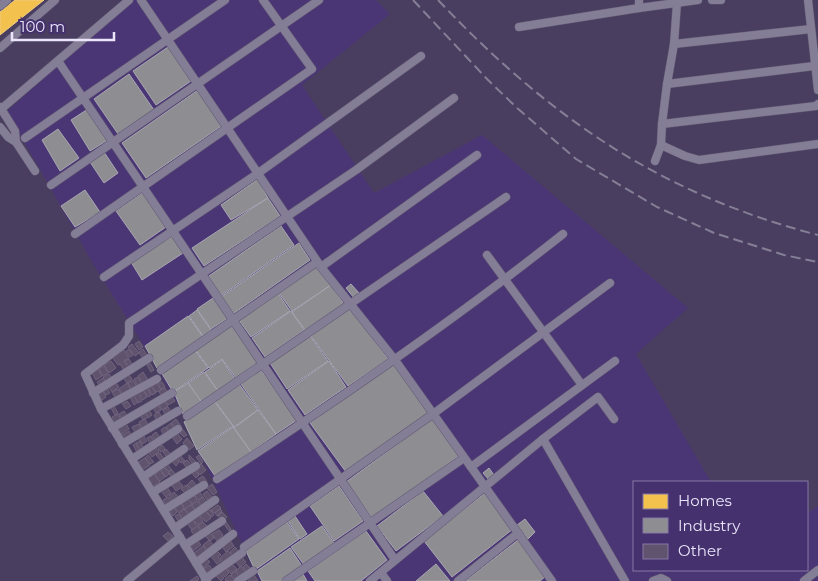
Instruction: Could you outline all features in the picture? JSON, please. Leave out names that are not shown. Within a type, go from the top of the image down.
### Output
[{"type":"street","points":[[0,6],[8,0]]},
{"type":"street","points":[[0,48],[55,0]]},
{"type":"street","points":[[16,142],[15,132],[1,109],[129,0]]},
{"type":"street","points":[[141,0],[319,265],[395,360],[551,581]]},
{"type":"street","points":[[25,138],[225,0]]},
{"type":"street","points":[[75,234],[312,69],[263,0]]},
{"type":"street","points":[[51,185],[319,0]]},
{"type":"street","points":[[519,27],[639,4],[677,3],[698,0]]},
{"type":"street","points":[[712,0],[721,0]]},
{"type":"street","points":[[808,0],[818,90]]},
{"type":"street","points":[[655,161],[661,144],[667,84],[674,44],[677,3]]},
{"type":"street","points":[[674,44],[811,28]]},
{"type":"street","points":[[104,277],[257,174],[421,56]]},
{"type":"street","points":[[58,61],[395,560]]},
{"type":"street","points":[[667,84],[814,66]]},
{"type":"street","points":[[454,98],[356,170],[129,323],[129,336],[123,345],[85,374],[100,409],[206,580],[243,550],[433,414],[610,283]]},
{"type":"street","points":[[662,124],[816,106],[818,104]]},
{"type":"street","points":[[0,127],[8,137],[16,142],[35,171]]},
{"type":"street","points":[[661,144],[698,160],[818,144]]},
{"type":"street","points":[[161,370],[233,320],[319,265],[477,155]]},
{"type":"street","points":[[187,416],[506,197]]},
{"type":"street","points":[[217,479],[395,360],[505,280],[563,234]]},
{"type":"street","points":[[487,255],[582,385]]},
{"type":"street","points":[[93,393],[149,358]]},
{"type":"street","points":[[471,467],[615,361]]},
{"type":"street","points":[[100,409],[157,378]]},
{"type":"street","points":[[112,428],[172,393]]},
{"type":"street","points":[[370,581],[543,439],[598,397],[614,419]]},
{"type":"street","points":[[122,444],[178,411]]},
{"type":"street","points":[[132,459],[178,429]]},
{"type":"street","points":[[543,439],[625,581]]},
{"type":"street","points":[[143,477],[184,449]]},
{"type":"street","points":[[286,581],[464,458]]},
{"type":"street","points":[[152,492],[196,466]]},
{"type":"street","points":[[164,510],[204,485]]},
{"type":"street","points":[[175,528],[215,500]]},
{"type":"street","points":[[185,545],[222,521]]},
{"type":"street","points":[[458,581],[518,533]]},
{"type":"street","points":[[196,563],[234,534]]},
{"type":"street","points":[[127,581],[180,537]]},
{"type":"street","points":[[809,580],[818,570]]},
{"type":"street","points":[[238,581],[252,571]]},
{"type":"street","points":[[381,573],[387,581]]},
{"type":"street","points":[[653,581],[661,578],[667,581]]},
{"type":"shaded area","points":[[131,0],[376,0],[390,14],[302,85],[374,193],[482,135],[688,308],[636,354],[710,481],[633,481],[633,571],[808,571],[808,512],[818,506],[818,581],[260,581],[178,404],[92,262],[6,112]]},
{"type":"building: Homes","points":[[15,0],[44,0],[0,35],[0,12]]},
{"type":"building: Industry","points":[[168,47],[191,81],[156,105],[133,71]]},
{"type":"building: Industry","points":[[129,74],[154,110],[118,134],[94,99]]},
{"type":"building: Industry","points":[[198,90],[223,125],[146,178],[122,143]]},
{"type":"building: Industry","points":[[88,109],[108,140],[90,151],[71,120]]},
{"type":"building: Industry","points":[[58,129],[79,158],[60,171],[42,140]]},
{"type":"building: Industry","points":[[104,152],[118,173],[104,183],[90,162]]},
{"type":"building: Industry","points":[[258,179],[268,198],[231,220],[221,205]]},
{"type":"building: Industry","points":[[85,190],[100,212],[75,227],[61,206]]},
{"type":"building: Industry","points":[[142,193],[166,227],[140,245],[116,211]]},
{"type":"building: Industry","points":[[268,198],[280,216],[204,266],[192,248]]},
{"type":"building: Industry","points":[[281,226],[294,245],[219,297],[206,278]]},
{"type":"building: Industry","points":[[173,236],[183,253],[142,280],[131,262]]},
{"type":"building: Industry","points":[[299,243],[310,260],[233,314],[221,297]]},
{"type":"building: Industry","points":[[318,266],[331,285],[292,311],[279,293]]},
{"type":"building: Industry","points":[[351,284],[359,293],[354,298],[346,288]]},
{"type":"building: Industry","points":[[331,285],[344,304],[305,330],[292,312]]},
{"type":"building: Industry","points":[[277,292],[290,311],[251,337],[238,319]]},
{"type":"building: Industry","points":[[213,298],[228,318],[211,329],[197,309]]},
{"type":"building: Industry","points":[[351,308],[388,359],[348,386],[311,336]]},
{"type":"building: Industry","points":[[197,310],[211,330],[203,336],[189,316]]},
{"type":"building: Industry","points":[[291,311],[304,330],[265,357],[252,338]]},
{"type":"building: Industry","points":[[188,316],[203,337],[157,368],[145,346]]},
{"type":"building: Industry","points":[[231,324],[258,362],[236,378],[222,359],[209,368],[195,349]]},
{"type":"building: Industry","points":[[310,336],[328,361],[287,389],[270,363]]},
{"type":"building: Industry","points":[[194,349],[208,368],[173,392],[161,372]]},
{"type":"building: Industry","points":[[222,360],[235,379],[218,391],[205,372]]},
{"type":"building: Industry","points":[[329,361],[346,387],[305,415],[288,390]]},
{"type":"building: Industry","points":[[393,364],[429,413],[346,472],[310,423]]},
{"type":"building: Industry","points":[[261,370],[297,420],[276,434],[241,384]]},
{"type":"building: Industry","points":[[204,372],[218,391],[201,402],[188,383]]},
{"type":"building: Industry","points":[[188,383],[201,401],[183,414],[174,392]]},
{"type":"building: Industry","points":[[239,384],[258,410],[234,427],[215,401]]},
{"type":"building: Industry","points":[[214,401],[233,426],[197,450],[184,422]]},
{"type":"building: Industry","points":[[258,410],[276,434],[251,452],[234,428]]},
{"type":"building: Industry","points":[[433,418],[460,455],[373,519],[346,482]]},
{"type":"building: Industry","points":[[233,427],[251,452],[215,476],[198,451]]},
{"type":"building: Industry","points":[[489,468],[494,475],[489,480],[483,473]]},
{"type":"building: Industry","points":[[339,486],[363,521],[334,541],[310,506]]},
{"type":"building: Industry","points":[[423,491],[443,516],[396,551],[377,526]]},
{"type":"building: Industry","points":[[485,493],[513,529],[452,577],[424,541]]},
{"type":"building: Industry","points":[[295,516],[307,534],[300,539],[288,521]]},
{"type":"building: Industry","points":[[525,519],[535,532],[528,539],[517,525]]},
{"type":"building: Industry","points":[[287,522],[299,539],[255,570],[246,551]]},
{"type":"building: Industry","points":[[322,526],[334,543],[304,565],[291,547]]},
{"type":"building: Industry","points":[[366,531],[387,560],[361,581],[315,581],[308,571]]},
{"type":"building: Industry","points":[[518,540],[546,576],[540,581],[465,581]]},
{"type":"building: Industry","points":[[290,548],[302,566],[281,581],[262,581],[257,571]]},
{"type":"building: Industry","points":[[436,564],[450,581],[416,581]]},
{"type":"building: Industry","points":[[303,574],[307,581],[293,581]]},
{"type":"building: Other","points":[[139,341],[143,347],[139,350],[135,344]]},
{"type":"building: Other","points":[[132,344],[139,353],[135,356],[128,347]]},
{"type":"building: Other","points":[[129,349],[133,355],[130,357],[126,351]]},
{"type":"building: Other","points":[[143,349],[148,357],[144,360],[139,352]]},
{"type":"building: Other","points":[[124,350],[129,358],[124,361],[129,369],[125,372],[112,357]]},
{"type":"building: Other","points":[[129,359],[133,366],[130,368],[125,361]]},
{"type":"building: Other","points":[[111,361],[116,368],[109,373],[104,365]]},
{"type":"building: Other","points":[[150,363],[154,370],[151,372],[147,365]]},
{"type":"building: Other","points":[[104,366],[108,373],[103,376],[99,369]]},
{"type":"building: Other","points":[[98,369],[102,376],[96,380],[92,373]]},
{"type":"building: Other","points":[[127,372],[132,379],[127,383],[122,376]]},
{"type":"building: Other","points":[[143,372],[148,380],[143,383],[138,376]]},
{"type":"building: Other","points":[[109,374],[113,380],[107,384],[103,377]]},
{"type":"building: Other","points":[[138,377],[142,384],[138,387],[134,379]]},
{"type":"building: Other","points":[[103,378],[107,384],[101,388],[97,382]]},
{"type":"building: Other","points":[[114,380],[119,387],[112,392],[107,385]]},
{"type":"building: Other","points":[[133,380],[137,387],[132,390],[128,383]]},
{"type":"building: Other","points":[[162,382],[165,387],[161,389],[158,384]]},
{"type":"building: Other","points":[[127,383],[131,390],[123,395],[119,389]]},
{"type":"building: Other","points":[[157,383],[161,390],[156,392],[152,386]]},
{"type":"building: Other","points":[[106,386],[110,393],[106,395],[102,389]]},
{"type":"building: Other","points":[[151,386],[156,393],[152,395],[148,388]]},
{"type":"building: Other","points":[[147,388],[151,395],[148,397],[144,390]]},
{"type":"building: Other","points":[[165,388],[169,395],[162,398],[159,391]]},
{"type":"building: Other","points":[[118,389],[122,395],[116,399],[112,392]]},
{"type":"building: Other","points":[[102,390],[106,397],[102,400],[98,393]]},
{"type":"building: Other","points":[[143,390],[147,397],[143,400],[139,392]]},
{"type":"building: Other","points":[[138,393],[142,401],[138,403],[134,395]]},
{"type":"building: Other","points":[[133,395],[138,402],[134,405],[130,397]]},
{"type":"building: Other","points":[[171,395],[175,401],[168,405],[164,399]]},
{"type":"building: Other","points":[[163,399],[168,406],[162,410],[157,402]]},
{"type":"building: Other","points":[[127,401],[131,406],[126,409],[121,402],[125,403]]},
{"type":"building: Other","points":[[157,403],[161,410],[156,413],[152,406]]},
{"type":"building: Other","points":[[114,406],[118,413],[115,415],[111,408]]},
{"type":"building: Other","points":[[168,407],[172,413],[166,416],[163,410]]},
{"type":"building: Other","points":[[148,408],[152,415],[148,418],[144,411]]},
{"type":"building: Other","points":[[124,411],[128,417],[123,420],[119,414]]},
{"type":"building: Other","points":[[144,411],[148,417],[143,420],[139,413]]},
{"type":"building: Other","points":[[159,412],[162,418],[157,421],[154,415]]},
{"type":"building: Other","points":[[118,414],[122,421],[116,425],[112,417]]},
{"type":"building: Other","points":[[145,419],[149,427],[143,430],[139,422]]},
{"type":"building: Other","points":[[176,419],[181,426],[176,430],[171,423]]},
{"type":"building: Other","points":[[125,422],[129,429],[121,434],[117,428]]},
{"type":"building: Other","points":[[171,423],[175,429],[170,432],[166,427]]},
{"type":"building: Other","points":[[139,424],[142,431],[136,434],[132,427]]},
{"type":"building: Other","points":[[165,427],[170,433],[165,437],[161,430]]},
{"type":"building: Other","points":[[182,429],[187,435],[184,437],[179,432]]},
{"type":"building: Other","points":[[129,431],[132,437],[125,441],[122,435]]},
{"type":"building: Other","points":[[156,432],[161,439],[156,442],[152,435]]},
{"type":"building: Other","points":[[177,433],[182,439],[177,444],[172,437]]},
{"type":"building: Other","points":[[143,435],[147,441],[142,444],[138,438]]},
{"type":"building: Other","points":[[151,436],[155,443],[151,445],[147,438]]},
{"type":"building: Other","points":[[187,438],[194,446],[189,450],[183,443]]},
{"type":"building: Other","points":[[140,441],[144,449],[140,451],[136,443]]},
{"type":"building: Other","points":[[136,443],[140,451],[137,452],[133,445]]},
{"type":"building: Other","points":[[154,445],[159,452],[152,457],[147,451]]},
{"type":"building: Other","points":[[162,445],[165,449],[161,452],[158,449]]},
{"type":"building: Other","points":[[166,449],[172,456],[168,459],[163,452]]},
{"type":"building: Other","points":[[160,453],[165,460],[162,462],[156,455]]},
{"type":"building: Other","points":[[179,454],[185,461],[181,463],[176,457]]},
{"type":"building: Other","points":[[148,455],[154,462],[150,464],[145,458]]},
{"type":"building: Other","points":[[189,455],[197,463],[194,466],[189,459]]},
{"type":"building: Other","points":[[199,455],[203,462],[201,464],[196,457]]},
{"type":"building: Other","points":[[174,457],[179,462],[176,466],[171,460]]},
{"type":"building: Other","points":[[145,458],[150,465],[142,470],[137,463]]},
{"type":"building: Other","points":[[187,460],[193,467],[188,470],[183,463]]},
{"type":"building: Other","points":[[166,463],[172,470],[169,472],[163,466]]},
{"type":"building: Other","points":[[201,464],[206,470],[200,475],[195,470]]},
{"type":"building: Other","points":[[164,468],[169,474],[166,477],[161,470]]},
{"type":"building: Other","points":[[194,469],[199,475],[196,478],[191,472]]},
{"type":"building: Other","points":[[160,470],[165,477],[160,481],[155,475]]},
{"type":"building: Other","points":[[172,470],[177,476],[173,479],[168,472]]},
{"type":"building: Other","points":[[154,474],[160,482],[151,488],[146,480]]},
{"type":"building: Other","points":[[203,476],[207,482],[203,485],[198,479]]},
{"type":"building: Other","points":[[177,479],[183,486],[176,491],[171,484]]},
{"type":"building: Other","points":[[192,480],[198,487],[193,491],[187,485]]},
{"type":"building: Other","points":[[212,484],[217,492],[213,495],[207,488]]},
{"type":"building: Other","points":[[186,485],[189,489],[185,493],[181,489]]},
{"type":"building: Other","points":[[166,486],[171,493],[166,497],[160,490]]},
{"type":"building: Other","points":[[198,490],[203,497],[198,500],[193,493]]},
{"type":"building: Other","points":[[207,491],[212,497],[207,500],[203,494]]},
{"type":"building: Other","points":[[174,492],[179,498],[173,502],[169,496]]},
{"type":"building: Other","points":[[192,493],[197,500],[192,504],[187,497]]},
{"type":"building: Other","points":[[168,497],[172,503],[167,506],[163,500]]},
{"type":"building: Other","points":[[187,497],[192,504],[185,509],[181,502]]},
{"type":"building: Other","points":[[203,497],[206,502],[202,506],[198,501]]},
{"type":"building: Other","points":[[197,501],[202,507],[197,512],[192,505]]},
{"type":"building: Other","points":[[180,502],[184,508],[179,513],[174,507]]},
{"type":"building: Other","points":[[191,505],[196,512],[190,516],[185,509]]},
{"type":"building: Other","points":[[218,505],[221,508],[214,513],[211,510]]},
{"type":"building: Other","points":[[173,506],[177,512],[173,516],[168,510]]},
{"type":"building: Other","points":[[209,508],[214,515],[211,517],[206,511]]},
{"type":"building: Other","points":[[184,509],[190,516],[184,521],[179,513]]},
{"type":"building: Other","points":[[220,509],[222,511],[217,516],[215,513]]},
{"type":"building: Other","points":[[205,510],[211,518],[206,522],[199,515]]},
{"type":"building: Other","points":[[222,512],[227,517],[222,521],[218,516]]},
{"type":"building: Other","points":[[178,514],[184,521],[180,524],[175,516]]},
{"type":"building: Other","points":[[198,515],[203,521],[198,525],[193,520]]},
{"type":"building: Other","points":[[192,519],[197,526],[192,530],[187,523]]},
{"type":"building: Other","points":[[203,522],[208,527],[203,532],[198,526]]},
{"type":"building: Other","points":[[226,522],[231,529],[229,531],[224,524]]},
{"type":"building: Other","points":[[197,526],[202,532],[196,537],[191,531]]},
{"type":"building: Other","points":[[219,530],[223,535],[217,541],[212,534]]},
{"type":"building: Other","points":[[168,532],[173,536],[168,541],[163,536]]},
{"type":"building: Other","points":[[210,533],[214,538],[210,541],[206,537]]},
{"type":"building: Other","points":[[196,538],[201,545],[193,551],[188,545]]},
{"type":"building: Other","points":[[229,539],[234,546],[226,552],[221,545]]},
{"type":"building: Other","points":[[209,540],[214,546],[208,551],[203,545]]},
{"type":"building: Other","points":[[203,546],[207,552],[198,559],[194,553]]},
{"type":"building: Other","points":[[235,547],[240,554],[235,558],[230,552]]},
{"type":"building: Other","points":[[217,551],[221,555],[218,557],[221,561],[217,564],[209,554]]},
{"type":"building: Other","points":[[228,551],[234,558],[225,565],[220,558]]},
{"type":"building: Other","points":[[241,556],[246,562],[240,567],[235,561]]},
{"type":"building: Other","points":[[206,558],[210,562],[204,568],[200,563]]},
{"type":"building: Other","points":[[231,563],[237,569],[231,574],[226,567]]},
{"type":"building: Other","points":[[246,564],[252,570],[248,573],[243,567]]},
{"type":"building: Other","points":[[209,565],[214,572],[209,576],[204,569]]},
{"type":"building: Other","points":[[241,566],[246,572],[241,577],[236,571]]},
{"type":"building: Other","points":[[225,567],[229,573],[225,577],[220,571]]},
{"type":"building: Other","points":[[235,571],[240,578],[236,581],[231,575]]},
{"type":"building: Other","points":[[219,572],[224,578],[221,581],[215,575]]},
{"type":"building: Other","points":[[230,575],[235,581],[226,581],[225,579]]},
{"type":"building: Other","points":[[254,575],[258,581],[249,581],[248,579]]},
{"type":"building: Other","points":[[197,576],[199,579],[197,581],[190,581]]},
{"type":"railway","points":[[413,0],[487,79],[576,159],[657,207],[714,233],[784,255],[818,262]]},
{"type":"railway","points":[[438,0],[522,80],[565,115],[610,146],[658,173],[708,197],[761,218],[818,235]]}]
